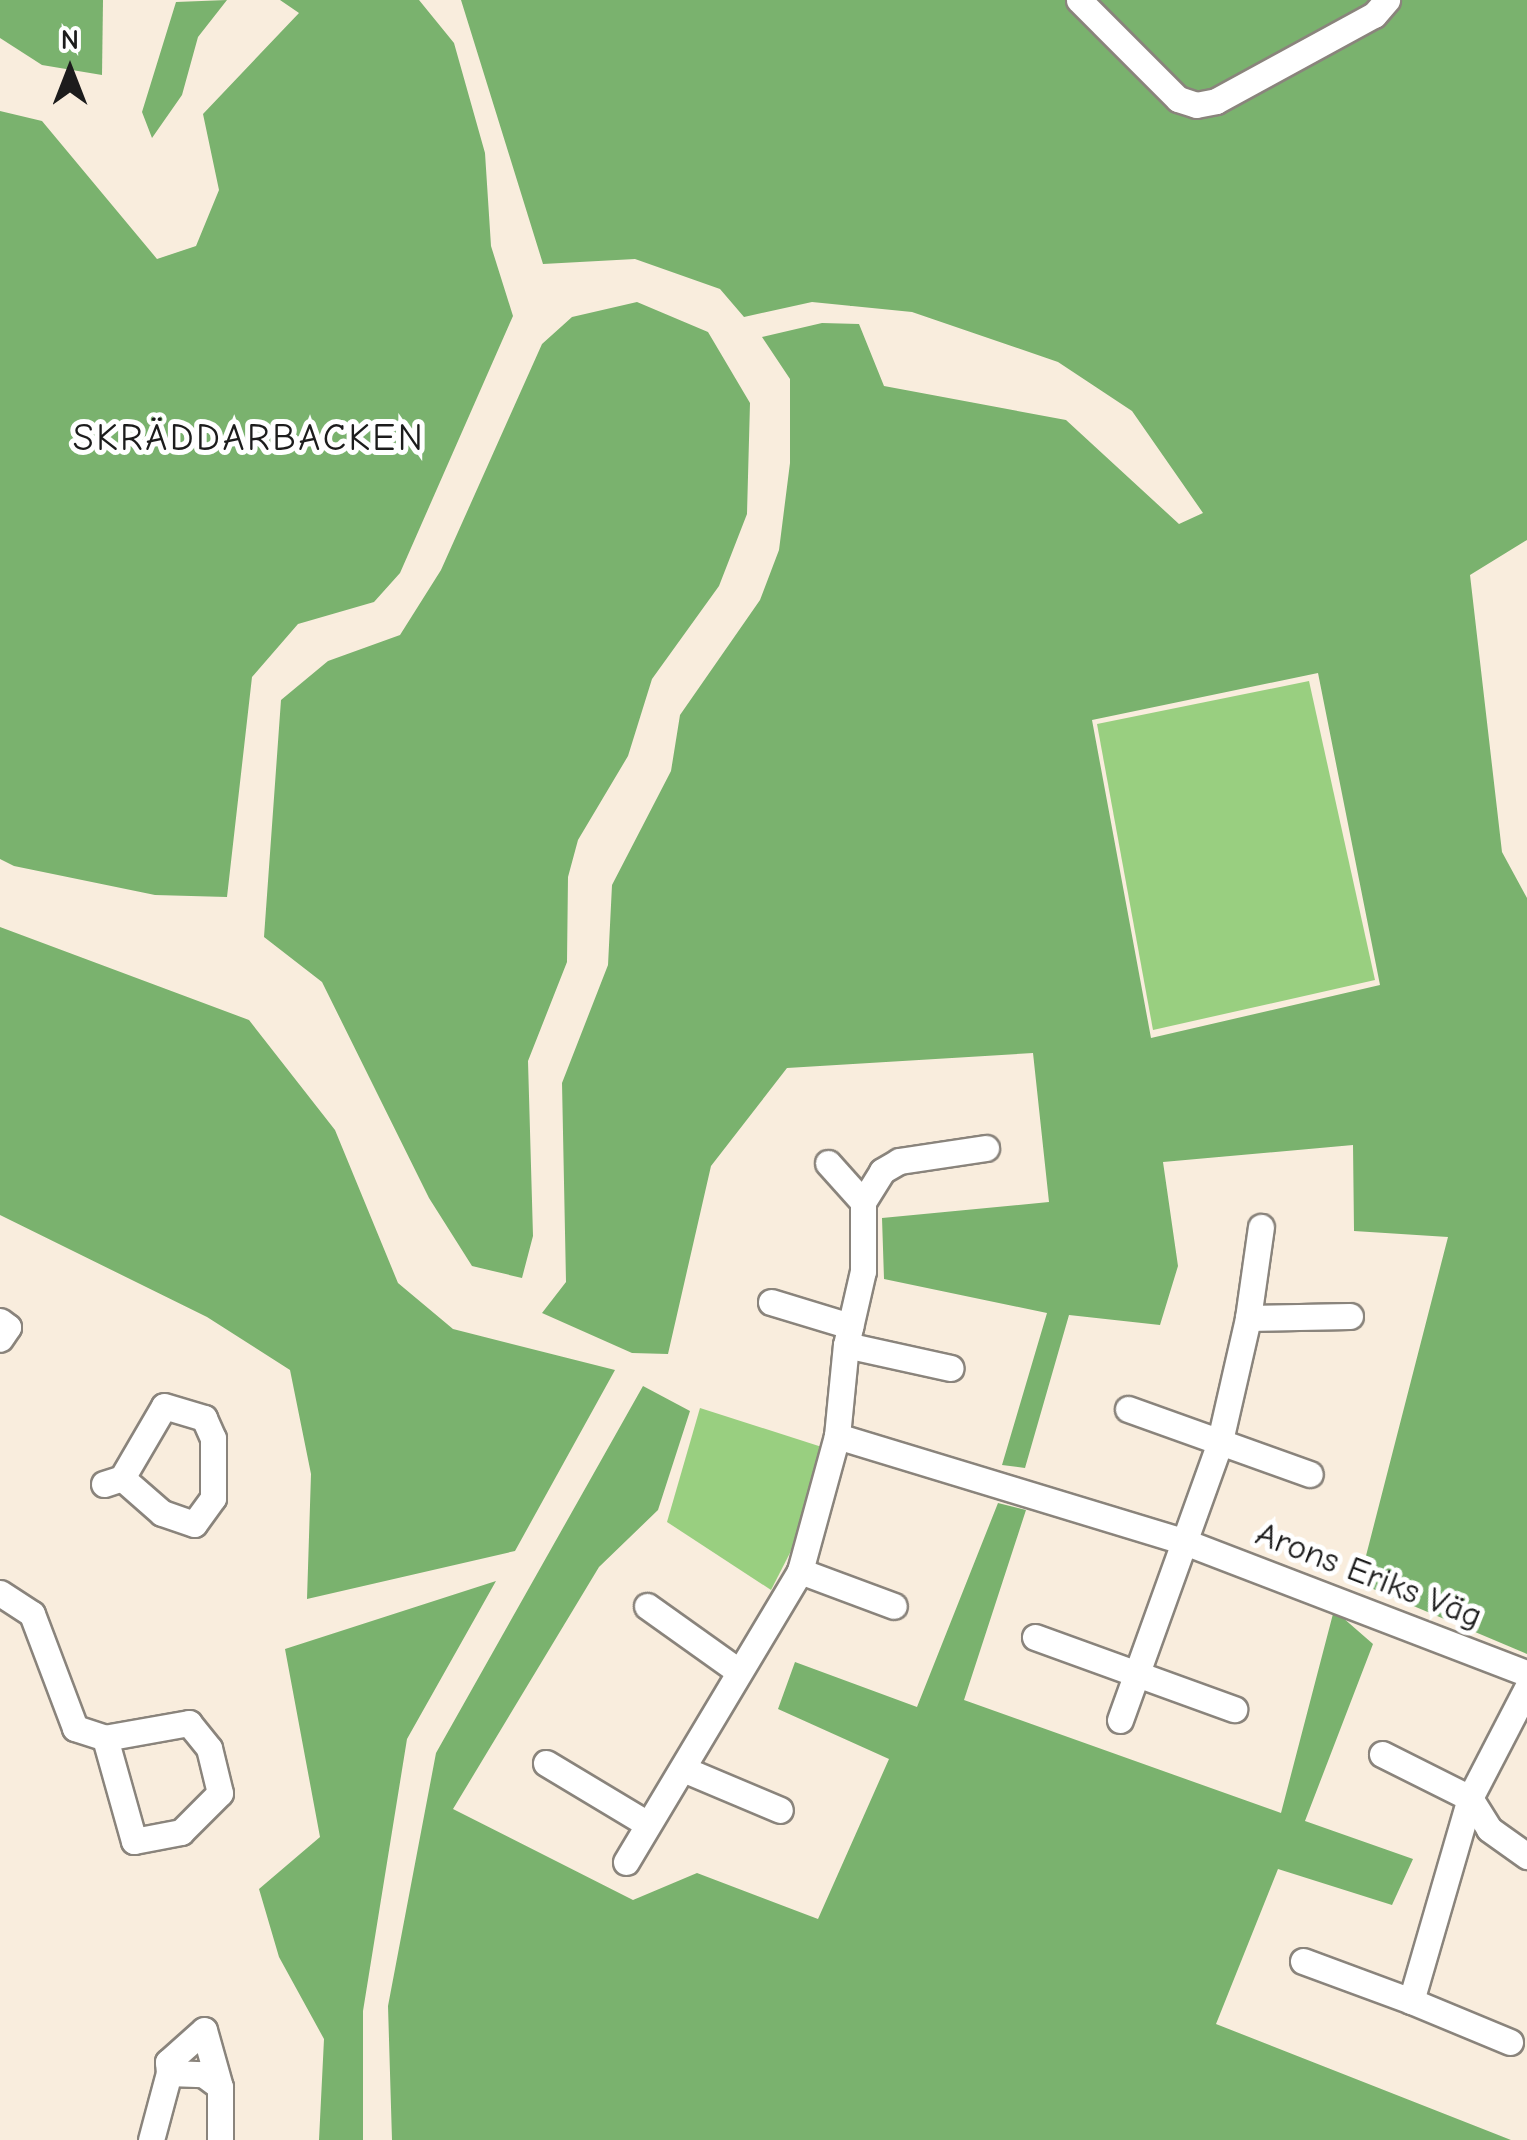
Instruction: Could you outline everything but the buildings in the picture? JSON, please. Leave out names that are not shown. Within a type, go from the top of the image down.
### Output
[{"type":"street","points":[[1079,0],[1168,89],[1196,105],[1216,102],[1374,16],[1387,0]]},
{"type":"street","points":[[626,1862],[800,1571],[837,1436],[848,1335],[862,1271],[862,1202],[882,1171],[899,1161],[986,1148]]},
{"type":"street","points":[[828,1163],[862,1202]]},
{"type":"street","points":[[1120,1720],[1219,1446],[1248,1318],[1260,1228]]},
{"type":"street","points":[[771,1302],[848,1335],[951,1368]]},
{"type":"street","points":[[1248,1318],[1350,1316]]},
{"type":"street","points":[[0,1322],[8,1326],[0,1339]]},
{"type":"street","points":[[164,1406],[204,1418],[213,1438],[213,1498],[194,1524],[162,1512],[113,1481],[164,1406]]},
{"type":"street","name":"Arons Eriks Väg","points":[[1128,1409],[1219,1446],[1310,1474]]},
{"type":"street","name":"Arons Eriks Väg","points":[[837,1436],[1185,1542],[1527,1672]]},
{"type":"street","points":[[800,1571],[894,1606]]},
{"type":"street","points":[[0,1593],[32,1614],[76,1728],[106,1738],[189,1723],[209,1748],[220,1793],[181,1832],[134,1841],[106,1738]]},
{"type":"street","points":[[647,1606],[738,1671]]},
{"type":"street","points":[[1035,1637],[1234,1709]]},
{"type":"street","points":[[1412,2001],[1470,1798],[1527,1688]]},
{"type":"street","points":[[1382,1754],[1470,1798],[1489,1829],[1527,1856]]},
{"type":"street","points":[[546,1763],[646,1824]]},
{"type":"street","points":[[683,1770],[780,1810]]},
{"type":"street","points":[[1303,1961],[1510,2042]]},
{"type":"street","points":[[151,2140],[168,2062],[204,2030],[220,2087],[220,2140]]},
{"type":"street","points":[[168,2073],[203,2074],[220,2087]]},
{"type":"green space","points":[[0,0],[103,0],[102,75],[42,65],[0,38]]},
{"type":"green space","points":[[227,0],[198,37],[182,95],[152,138],[142,112],[176,2]]},
{"type":"green space","points":[[280,0],[419,0],[454,43],[485,153],[491,246],[513,316],[400,573],[374,602],[298,624],[252,677],[227,897],[155,895],[14,866],[0,859],[0,111],[42,121],[157,259],[196,246],[219,190],[203,114],[299,13]]},
{"type":"green space","points":[[461,0],[1527,0],[1527,540],[1470,575],[1502,852],[1527,898],[1527,1654],[1359,1583],[1448,1237],[1354,1231],[1353,1145],[1163,1162],[1178,1266],[1160,1325],[1069,1315],[1025,1468],[1002,1465],[1047,1313],[884,1279],[882,1218],[1049,1202],[1033,1053],[787,1068],[711,1166],[668,1354],[632,1353],[542,1313],[566,1282],[562,1083],[608,965],[612,885],[671,771],[680,715],[760,600],[779,550],[790,463],[790,379],[762,337],[822,323],[859,324],[884,386],[1066,420],[1179,524],[1203,513],[1132,411],[1058,362],[912,312],[812,302],[744,317],[720,289],[635,259],[543,264]],"holes":[[[1318,673],[1380,985],[1151,1038],[1092,720]]]},
{"type":"green space","points":[[637,302],[708,332],[750,403],[747,514],[719,586],[652,679],[628,756],[578,840],[568,877],[567,962],[528,1061],[533,1236],[522,1278],[472,1266],[429,1198],[322,982],[264,937],[281,700],[328,661],[400,635],[441,570],[542,344],[572,317]]},
{"type":"green space","points":[[1309,681],[1375,980],[1153,1030],[1097,724]]},
{"type":"green space","points":[[0,927],[249,1020],[335,1130],[398,1283],[453,1329],[615,1370],[515,1551],[307,1599],[311,1474],[290,1370],[207,1317],[0,1215]]},
{"type":"green space","points":[[643,1386],[690,1411],[658,1510],[599,1567],[453,1809],[633,1900],[697,1873],[818,1919],[889,1759],[778,1709],[795,1662],[917,1707],[998,1503],[1026,1510],[964,1700],[1281,1813],[1334,1610],[1373,1644],[1305,1821],[1413,1859],[1392,1905],[1278,1869],[1216,2024],[1511,2140],[392,2140],[388,2006],[436,1753]]},
{"type":"green space","points":[[700,1408],[825,1448],[793,1547],[771,1590],[667,1522]]},
{"type":"green space","points":[[496,1581],[407,1739],[363,2011],[363,2140],[319,2140],[324,2039],[279,1957],[259,1889],[320,1837],[285,1649]]},
{"type":"district","name":"SKRÄDDARBACKEN","points":[[249,439]]}]
